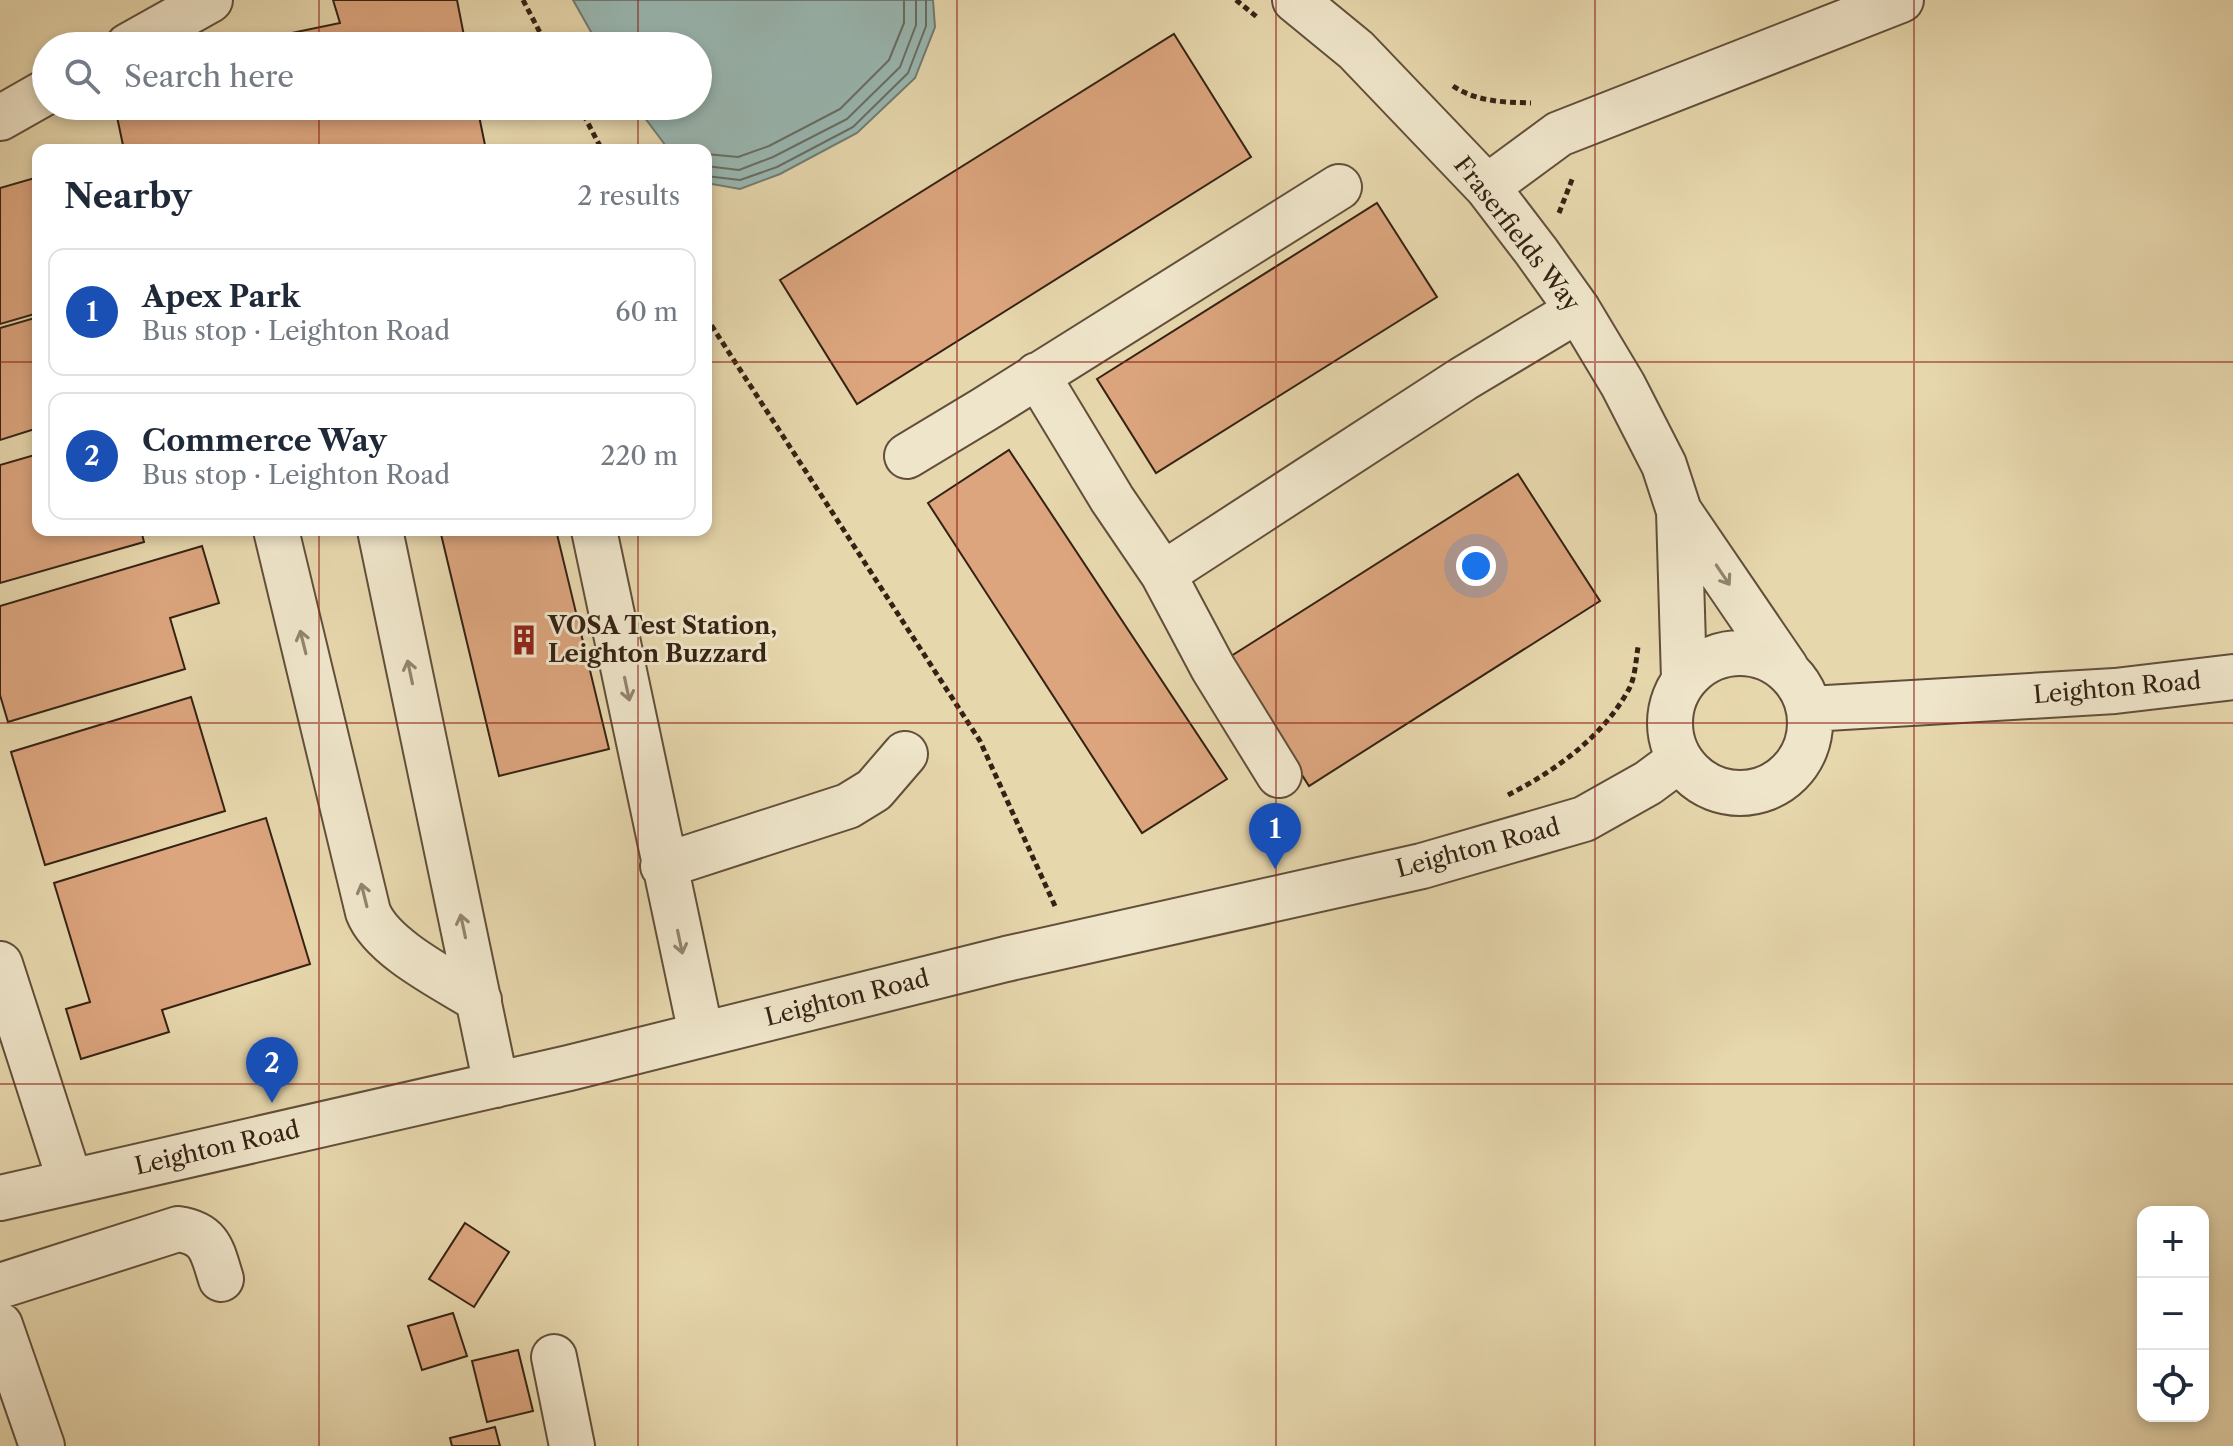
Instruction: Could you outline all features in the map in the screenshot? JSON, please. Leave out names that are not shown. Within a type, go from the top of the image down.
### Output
[{"type":"street","points":[[153,32],[210,0]]},
{"type":"street","points":[[1487,187],[1559,134],[1901,0]]},
{"type":"street","name":"Fraserfields Way","points":[[1277,9],[1356,50],[1487,187],[1578,310],[1623,385],[1664,465],[1679,511],[1786,668]]},
{"type":"street","points":[[0,118],[32,100]]},
{"type":"street","points":[[907,456],[1339,187]]},
{"type":"street","points":[[1163,574],[1463,379],[1578,310]]},
{"type":"street","points":[[1037,375],[1112,499],[1163,574],[1213,668],[1279,775]]},
{"type":"street","name":"Fraserfields Way","points":[[1679,511],[1684,679]]},
{"type":"street","points":[[277,536],[373,925],[387,941],[479,1000]]},
{"type":"street","points":[[381,536],[496,1085]]},
{"type":"street","points":[[595,536],[701,1034]]},
{"type":"street","points":[[1742,652],[1765,657],[1786,668],[1801,687],[1810,709],[1811,731],[1805,752],[1793,771],[1776,784],[1755,792],[1733,794],[1712,788],[1693,776],[1679,760],[1671,740],[1669,719],[1674,698],[1684,679],[1699,664],[1719,655],[1742,652]]},
{"type":"street","name":"Leighton Road","points":[[1810,709],[2115,691],[2233,677]]},
{"type":"street","points":[[663,866],[848,806],[874,790],[905,754]]},
{"type":"street","name":"Leighton Road","points":[[0,1198],[496,1085],[1006,959],[1422,866],[1584,819],[1648,783],[1679,760]]},
{"type":"street","points":[[0,964],[70,1181]]},
{"type":"street","points":[[0,1286],[178,1229],[196,1232],[210,1246],[221,1279]]},
{"type":"street","points":[[0,1325],[42,1446]]},
{"type":"street","points":[[554,1357],[572,1446]]},
{"type":"path","points":[[523,0],[540,32]]},
{"type":"path","points":[[1236,0],[1277,9]]},
{"type":"path","points":[[1441,79],[1464,94],[1487,101],[1540,104],[1577,165],[1558,216]]},
{"type":"path","points":[[586,120],[599,144]]},
{"type":"path","points":[[712,326],[980,741],[1057,912]]},
{"type":"path","points":[[1498,799],[1560,765],[1608,719],[1630,687],[1640,640]]},
{"type":"water","points":[[573,0],[933,0],[935,27],[915,78],[857,133],[780,174],[740,189],[712,184],[712,144],[664,144],[646,120],[712,120],[712,32],[591,32]]},
{"type":"building","points":[[333,0],[457,0],[463,32],[297,32],[340,23]]},
{"type":"building","points":[[1174,34],[1251,157],[857,404],[780,280]]},
{"type":"building","points":[[118,120],[480,120],[485,144],[123,144]]},
{"type":"building","points":[[32,179],[32,315],[0,324],[0,188]]},
{"type":"building","points":[[1377,203],[1437,297],[1156,473],[1097,379]]},
{"type":"building","points":[[32,319],[32,430],[0,440],[0,328]]},
{"type":"building","points":[[1009,450],[1227,779],[1142,833],[928,503]]},
{"type":"building","points":[[32,456],[32,536],[142,536],[144,542],[0,583],[0,465]]},
{"type":"building","points":[[1518,474],[1600,601],[1309,786],[1228,658]]},
{"type":"building","name":"VOSA Test Station, Leighton Buzzard","points":[[441,536],[557,536],[609,749],[499,776]]},
{"type":"building","points":[[202,546],[219,603],[170,618],[185,669],[8,722],[0,695],[0,606]]},
{"type":"building","points":[[191,697],[225,811],[45,865],[11,752]]},
{"type":"building","points":[[266,818],[310,964],[162,1010],[169,1032],[81,1059],[66,1009],[90,1002],[54,883]]},
{"type":"building","points":[[465,1223],[509,1252],[474,1307],[429,1279]]},
{"type":"building","points":[[453,1313],[467,1356],[422,1370],[408,1326]]},
{"type":"building","points":[[518,1350],[533,1411],[487,1422],[472,1361]]},
{"type":"building","points":[[495,1427],[500,1446],[452,1446],[450,1438]]},
{"type":"place","name":"VOSA Test Station, Leighton Buzzard","points":[[524,640]]},
{"type":"place","name":"Apex Park","points":[[1275,869]]},
{"type":"place","name":"Commerce Way","points":[[272,1103]]}]
